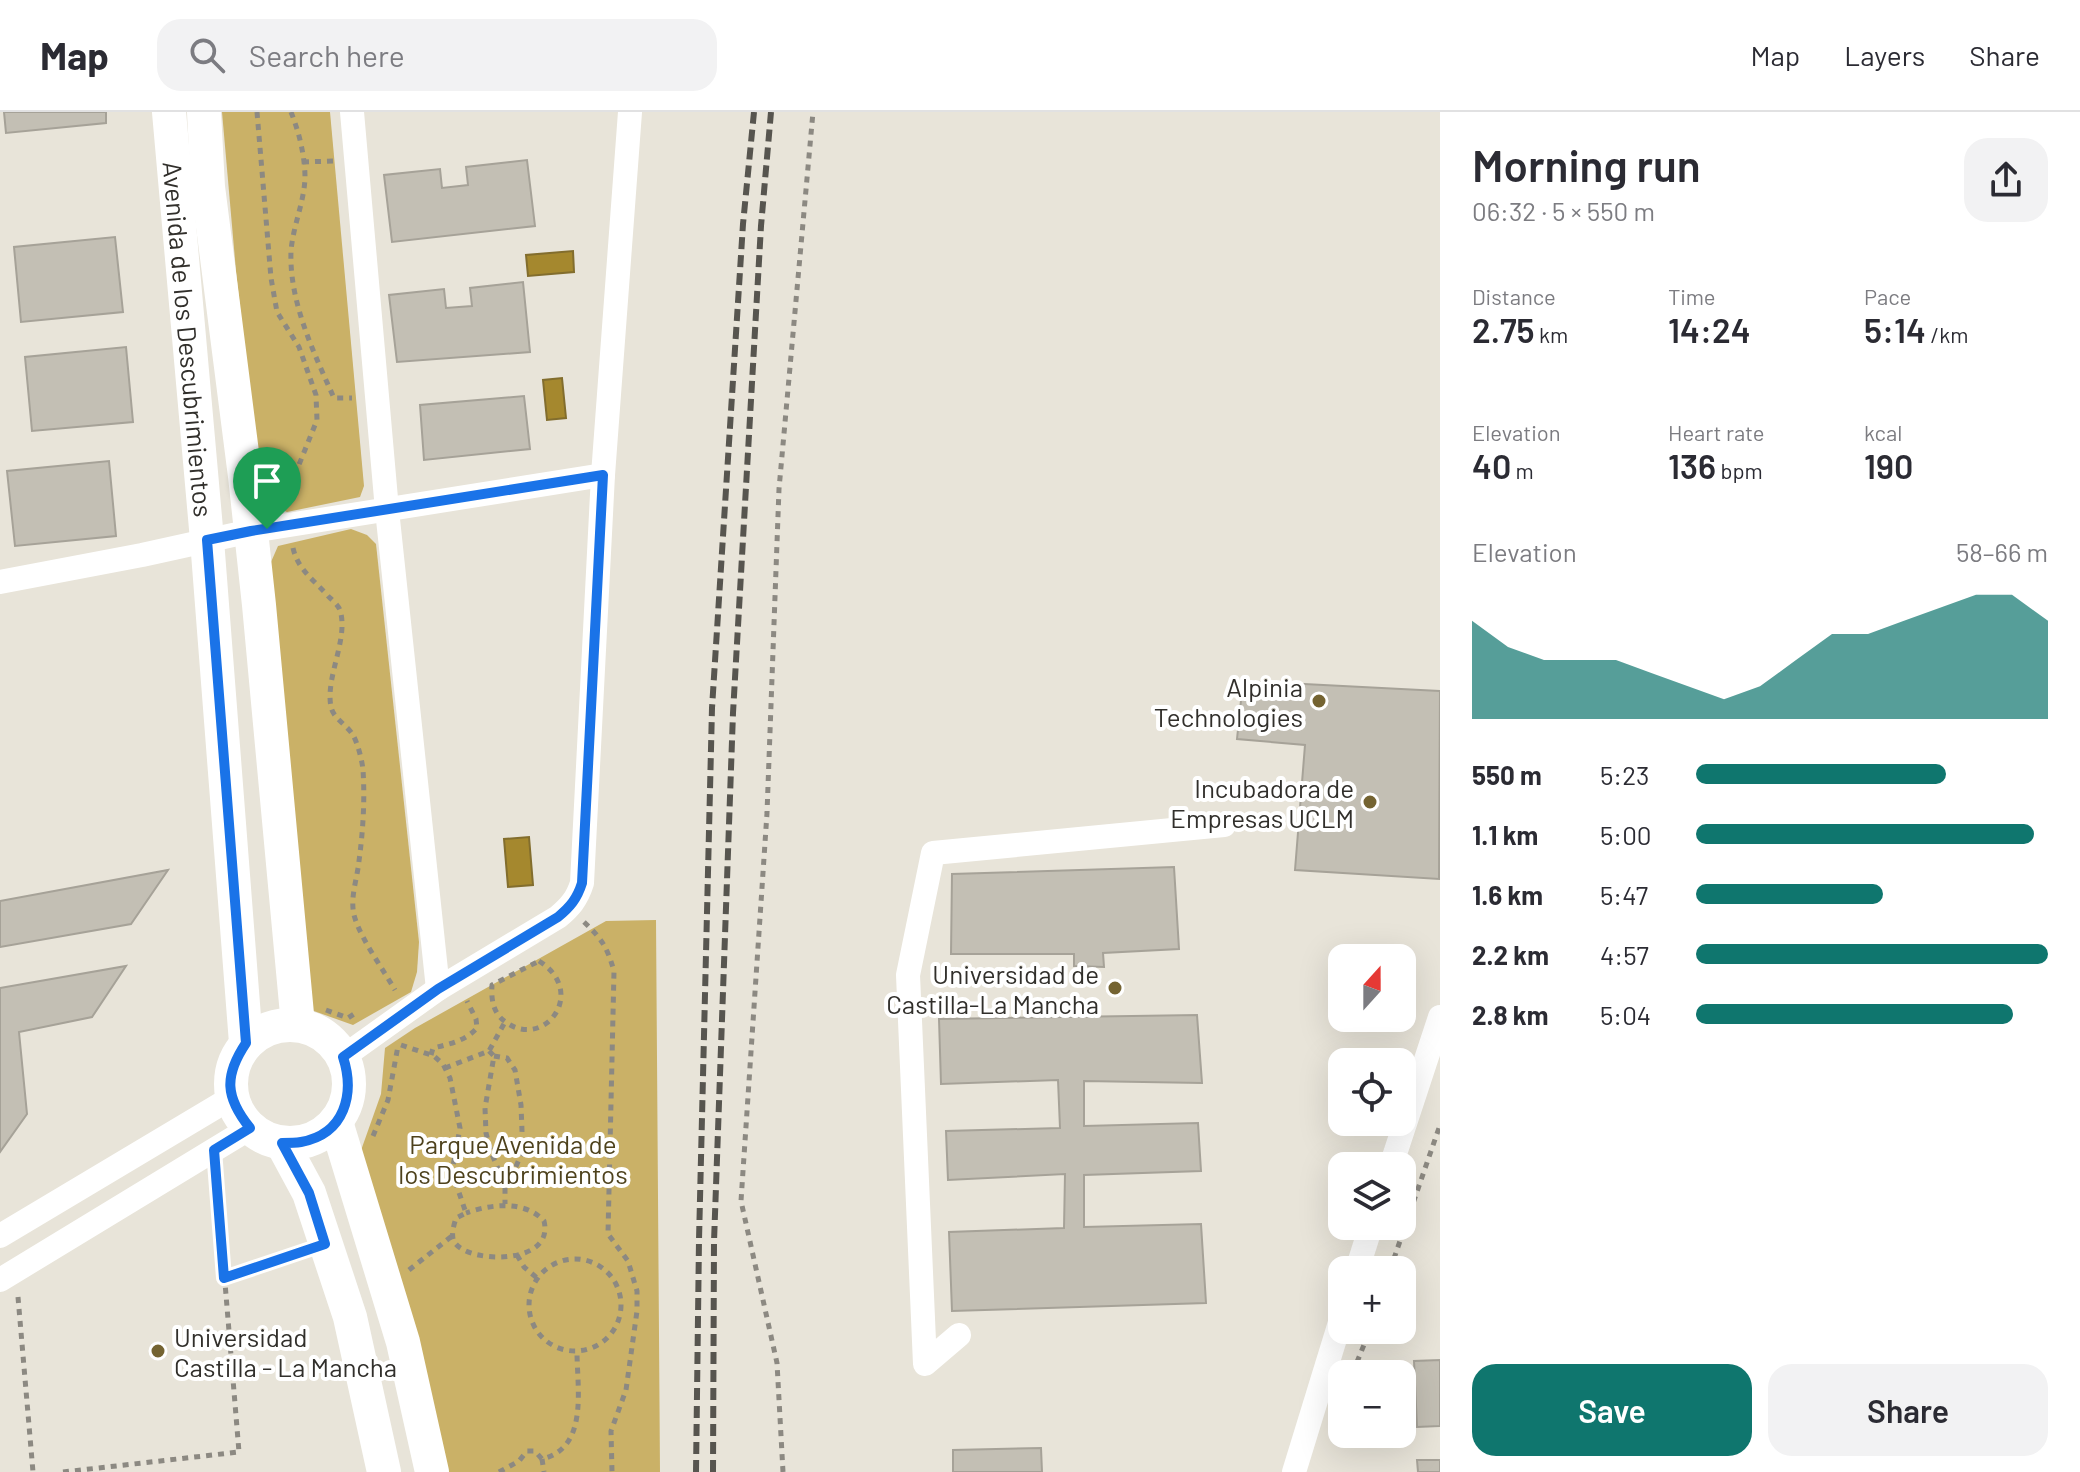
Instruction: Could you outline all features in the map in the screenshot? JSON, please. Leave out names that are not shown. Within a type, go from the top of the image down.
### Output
[{"type":"street","name":"Avenida de los Descubrimientos","points":[[169,112],[207,540],[246,1043]]},
{"type":"street","name":"Avenida de los Descubrimientos","points":[[204,112],[208,187],[245,476],[307,1016]]},
{"type":"street","points":[[352,112],[387,510],[447,984]]},
{"type":"street","points":[[343,1057],[447,984],[568,909],[578,897],[582,883],[603,475],[630,112]]},
{"type":"street","points":[[0,582],[251,531],[603,475]]},
{"type":"street","points":[[959,1335],[925,1364],[908,975],[933,853],[1224,825]]},
{"type":"street","points":[[307,1016],[316,1030],[332,1041],[343,1057],[349,1091],[345,1107],[336,1122],[321,1135],[302,1142],[282,1143],[265,1138],[250,1128],[238,1114],[231,1098],[230,1079],[235,1060],[246,1043],[260,1031],[307,1016]]},
{"type":"street","points":[[1396,1152],[1440,1017]]},
{"type":"street","points":[[0,1236],[231,1098]]},
{"type":"street","points":[[336,1122],[403,1342],[432,1472]]},
{"type":"street","points":[[5,1277],[250,1128]]},
{"type":"street","points":[[282,1143],[309,1193],[350,1317],[384,1472]]},
{"type":"street","points":[[1294,1472],[1333,1344]]},
{"type":"path","points":[[257,112],[271,278],[277,312],[299,347],[316,395],[317,420],[288,493],[287,512],[296,559],[302,570],[339,608],[342,626],[330,696],[331,710],[353,735],[363,767],[364,809],[353,912],[398,1019],[398,1045],[431,1055],[443,1064],[450,1078],[460,1128],[453,1175],[466,1213]]},
{"type":"path","points":[[291,112],[298,130],[305,179],[291,252],[297,302],[334,398],[377,398]]},
{"type":"path","points":[[783,1472],[777,1363],[741,1201],[767,813],[779,489],[813,112]]},
{"type":"path","points":[[568,909],[599,937],[614,971],[608,1234],[628,1261],[637,1291],[637,1311],[626,1390],[611,1431],[612,1472]]},
{"type":"path","points":[[539,961],[549,967],[561,986],[559,1009],[552,1018],[532,1029],[520,1029],[505,1022],[494,1008],[492,985],[539,961]]},
{"type":"path","points":[[431,1055],[433,1048],[457,1043],[477,1028],[476,1019],[447,984]]},
{"type":"path","points":[[307,1016],[348,1018],[377,1001],[398,1019]]},
{"type":"path","points":[[505,1022],[491,1054],[485,1108],[491,1152],[505,1179],[505,1204]]},
{"type":"path","points":[[445,1068],[491,1054],[507,1058],[515,1070],[521,1105],[521,1155],[514,1171],[505,1179]]},
{"type":"path","points":[[1395,1256],[1440,1125]]},
{"type":"path","points":[[63,1472],[239,1452],[214,1150]]},
{"type":"path","points":[[505,1204],[532,1210],[544,1221],[546,1227],[542,1241],[532,1250],[497,1257],[477,1254],[455,1243],[452,1236],[456,1218],[479,1208],[505,1204]]},
{"type":"path","points":[[224,1278],[325,1244]]},
{"type":"path","points":[[517,1255],[524,1267],[537,1278]]},
{"type":"path","points":[[568,1259],[598,1265],[610,1275],[618,1287],[620,1317],[604,1342],[577,1352],[548,1343],[530,1319],[528,1303],[537,1278],[553,1264],[568,1259]]},
{"type":"path","points":[[5,1277],[17,1286],[33,1472]]},
{"type":"path","points":[[542,1459],[555,1455],[568,1445],[575,1429],[578,1414],[577,1352]]},
{"type":"path","points":[[504,1471],[527,1451],[535,1451],[542,1459],[544,1472]]},
{"type":"green space","points":[[222,112],[330,112],[364,486],[360,497],[287,512],[272,506],[260,491]]},
{"type":"green space","points":[[351,529],[367,535],[376,544],[419,942],[417,972],[411,992],[353,1025],[311,1010],[267,571],[278,546]]},
{"type":"green space","name":"Parque Avenida de los Descubrimientos","points":[[656,920],[660,1472],[446,1472],[359,1156],[381,1094],[385,1048],[606,921]]},
{"type":"shaded area","points":[[573,251],[574,272],[528,276],[526,255]]},
{"type":"shaded area","points":[[562,378],[566,418],[547,420],[543,380]]},
{"type":"shaded area","points":[[529,837],[533,885],[508,887],[504,839]]},
{"type":"building","points":[[4,112],[106,112],[106,123],[6,133]]},
{"type":"building","points":[[527,160],[535,226],[392,242],[384,175],[440,169],[442,188],[468,185],[466,167]]},
{"type":"building","points":[[115,237],[123,312],[21,322],[14,247]]},
{"type":"building","points":[[523,282],[530,352],[397,362],[389,295],[444,289],[446,308],[472,306],[470,288]]},
{"type":"building","points":[[126,347],[133,422],[32,431],[25,357]]},
{"type":"building","points":[[524,396],[530,449],[424,460],[420,405]]},
{"type":"building","points":[[109,461],[116,536],[15,546],[7,471]]},
{"type":"building","name":"Incubadora de Empresas UCLM","points":[[1243,681],[1440,691],[1439,879],[1295,870],[1305,745],[1237,739]]},
{"type":"building","points":[[1174,867],[1179,949],[1103,953],[1104,967],[1074,966],[1074,954],[951,954],[952,874]]},
{"type":"building","points":[[168,870],[131,924],[0,947],[0,901]]},
{"type":"building","points":[[126,966],[92,1017],[19,1032],[27,1114],[0,1152],[0,988]]},
{"type":"building","points":[[1197,1015],[1202,1083],[1084,1081],[1084,1126],[1198,1123],[1201,1171],[1084,1175],[1084,1227],[1201,1224],[1206,1303],[952,1311],[949,1232],[1064,1228],[1065,1174],[948,1180],[946,1131],[1060,1128],[1058,1080],[941,1084],[939,1019]]},
{"type":"building","points":[[1440,1360],[1440,1426],[1417,1427],[1416,1361]]},
{"type":"building","points":[[1041,1448],[1042,1472],[953,1472],[953,1450]]},
{"type":"building","points":[[1417,1460],[1440,1460],[1440,1472],[1418,1472]]},
{"type":"railway","points":[[696,1472],[712,708],[743,224],[754,112]]},
{"type":"railway","points":[[713,1472],[714,1242],[733,713],[761,226],[771,112]]},
{"type":"place","name":"Alpinia Technologies","points":[[1319,701]]},
{"type":"place","name":"Incubadora de Empresas UCLM","points":[[1370,802]]},
{"type":"place","name":"Universidad de Castilla-La Mancha","points":[[1115,988]]},
{"type":"place","name":"Universidad Castilla - La Mancha","points":[[158,1351]]},
{"type":"route","points":[[603,475],[582,883],[578,897],[558,917],[438,989],[343,1057],[349,1091],[345,1107],[336,1122],[321,1135],[302,1142],[282,1143],[309,1193],[325,1244],[224,1278],[214,1150],[250,1128],[238,1114],[231,1098],[230,1079],[235,1060],[246,1043],[207,540],[267,529],[603,475]]}]
